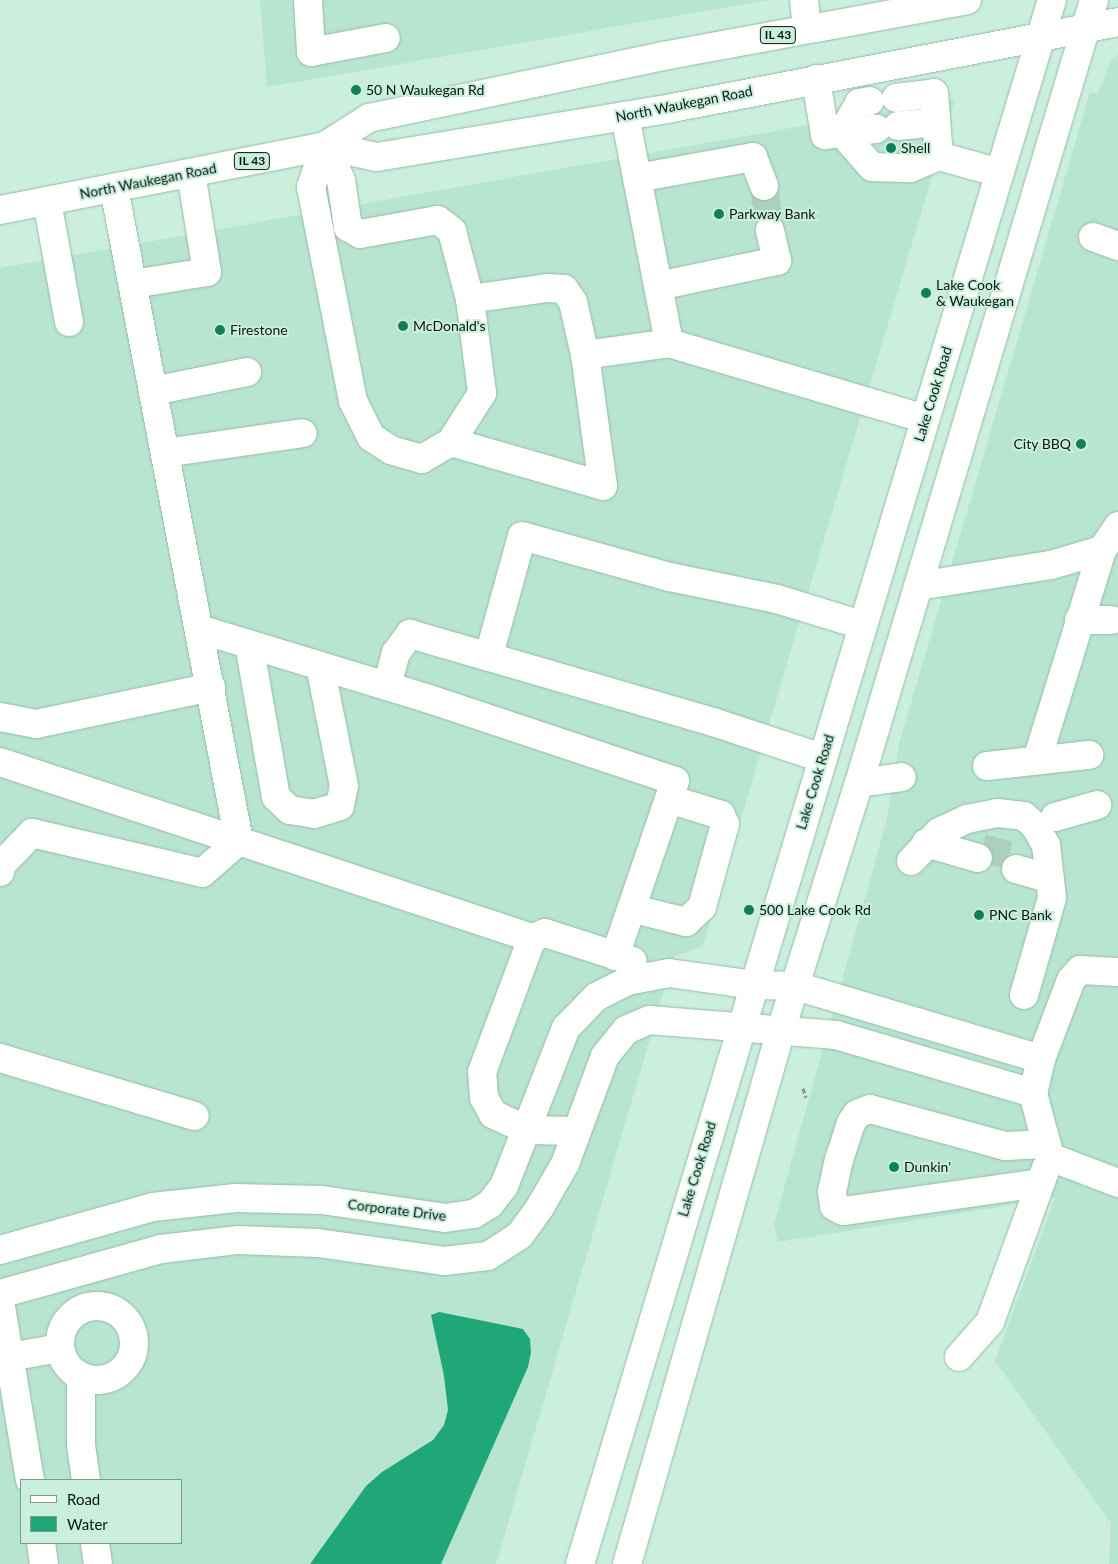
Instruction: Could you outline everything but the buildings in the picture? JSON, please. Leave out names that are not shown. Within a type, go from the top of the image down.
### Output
[{"type":"main road","points":[[308,0],[311,52],[386,38]]},
{"type":"main road","points":[[804,0],[807,30]]},
{"type":"main road","name":"North Waukegan Road","points":[[0,210],[325,146],[369,118],[663,56],[807,30],[886,7],[967,0]]},
{"type":"main road","name":"Lake Cook Road","points":[[580,1564],[740,1027],[1052,0]]},
{"type":"main road","points":[[627,1564],[781,1030],[859,783],[1094,0]]},
{"type":"main road","name":"IL 43","points":[[1042,36],[1118,22]]},
{"type":"main road","name":"North Waukegan Road","points":[[325,146],[377,158],[625,116],[1042,36]]},
{"type":"main road","points":[[816,79],[825,135],[936,122]]},
{"type":"main road","points":[[842,133],[859,103],[934,93],[939,156]]},
{"type":"main road","points":[[625,116],[669,343]]},
{"type":"main road","points":[[842,133],[872,167],[910,168],[939,156],[1000,173]]},
{"type":"main road","points":[[325,146],[341,180],[348,228],[360,234],[438,220],[452,231],[470,299],[482,393],[451,442],[422,459],[392,450],[371,437],[353,401],[311,187],[325,146]]},
{"type":"main road","points":[[638,178],[753,157],[764,186]]},
{"type":"main road","points":[[133,284],[207,272],[191,172]]},
{"type":"main road","points":[[114,188],[239,841]]},
{"type":"main road","points":[[47,201],[69,322]]},
{"type":"main road","points":[[658,286],[777,261],[770,230]]},
{"type":"main road","points":[[1093,237],[1118,246]]},
{"type":"main road","points":[[451,442],[603,486],[585,355],[573,302],[564,289],[547,288],[470,299]]},
{"type":"main road","points":[[585,355],[669,343],[925,419]]},
{"type":"main road","points":[[153,391],[247,372]]},
{"type":"main road","points":[[165,453],[303,433]]},
{"type":"main road","points":[[1037,760],[1102,550],[1118,526]]},
{"type":"main road","points":[[489,655],[522,536],[670,577],[776,599],[862,625]]},
{"type":"main road","points":[[918,586],[1051,565],[1102,550]]},
{"type":"main road","points":[[1079,620],[1111,620]]},
{"type":"main road","points":[[199,629],[386,686],[675,781],[634,909],[615,956]]},
{"type":"main road","points":[[386,686],[396,653],[410,634],[489,655],[822,758]]},
{"type":"main road","points":[[249,644],[276,797],[290,810],[314,814],[340,806],[344,786],[320,666]]},
{"type":"main road","points":[[0,717],[36,724],[211,687]]},
{"type":"main road","points":[[987,766],[1089,755]]},
{"type":"main road","points":[[0,762],[532,938],[544,933],[669,973]]},
{"type":"main road","points":[[859,783],[902,777]]},
{"type":"main road","points":[[634,909],[686,922],[702,907],[725,824],[720,815],[669,799]]},
{"type":"main road","points":[[1054,817],[1097,805]]},
{"type":"main road","points":[[982,847],[931,841],[997,813],[1024,816],[1035,826],[1034,861],[1052,898],[1024,995]]},
{"type":"main road","points":[[0,872],[2,864],[32,833],[202,873],[239,841]]},
{"type":"main road","points":[[532,938],[482,1072],[484,1098],[493,1114],[527,1130],[576,1131]]},
{"type":"main road","points":[[959,1357],[990,1322],[1040,1183],[1049,1151],[1033,1093],[1041,1059],[1072,980],[1080,970],[1118,972]]},
{"type":"main road","name":"Corporate Drive","points":[[0,1250],[153,1207],[236,1198],[322,1200],[445,1218],[474,1214],[490,1204],[504,1186],[566,1028],[596,997],[627,982],[669,973],[753,985],[796,986],[1041,1059]]},
{"type":"main road","points":[[0,1294],[161,1249],[238,1240],[318,1243],[444,1261],[488,1256],[520,1235],[540,1207],[565,1164],[605,1056],[626,1030],[649,1020],[836,1036],[1033,1093]]},
{"type":"main road","points":[[0,1058],[195,1116]]},
{"type":"main road","points":[[1040,1183],[843,1211],[834,1206],[834,1180],[844,1141],[857,1114],[870,1109],[1005,1146],[1049,1151],[1118,1183]]},
{"type":"main road","points":[[0,1301],[30,1479]]},
{"type":"main road","points":[[107,1307],[127,1320],[135,1344],[126,1367],[106,1380],[81,1377],[67,1365],[60,1348],[65,1324],[83,1308],[107,1307]]},
{"type":"main road","points":[[9,1357],[60,1348]]},
{"type":"main road","points":[[81,1377],[81,1445],[86,1479]]},
{"type":"main road","points":[[41,1544],[44,1564]]},
{"type":"main road","points":[[95,1544],[98,1564]]},
{"type":"path","points":[[803,1088],[806,1098]]},
{"type":"shaded area","points":[[260,0],[769,0],[267,87]]},
{"type":"shaded area","points":[[1118,54],[1118,1564],[1109,1564],[1111,1523],[995,1361],[1055,1198],[778,1242],[774,1224],[887,819],[899,744],[1090,92],[1098,94],[1110,62]]},
{"type":"shaded area","points":[[955,99],[703,946],[674,957],[496,1564],[0,1564],[0,268]]},
{"type":"water","points":[[439,1312],[523,1329],[530,1339],[531,1352],[528,1367],[441,1564],[310,1564],[366,1486],[382,1472],[433,1440],[444,1425],[448,1410],[444,1376],[431,1315]]},
{"type":"tunnel","points":[[764,186],[770,230]]},
{"type":"tunnel","points":[[982,848],[1020,858]]},
{"type":"place","name":"50 N Waukegan Rd","points":[[356,90]]},
{"type":"place","name":"Shell","points":[[891,148]]},
{"type":"place","name":"Parkway Bank","points":[[719,214]]},
{"type":"place","name":"Lake Cook & Waukegan","points":[[926,293]]},
{"type":"place","name":"McDonald's","points":[[403,326]]},
{"type":"place","name":"Firestone","points":[[220,330]]},
{"type":"place","name":"City BBQ","points":[[1081,444]]},
{"type":"place","name":"500 Lake Cook Rd","points":[[749,910]]},
{"type":"place","name":"PNC Bank","points":[[979,915]]},
{"type":"place","name":"Dunkin'","points":[[894,1167]]}]
